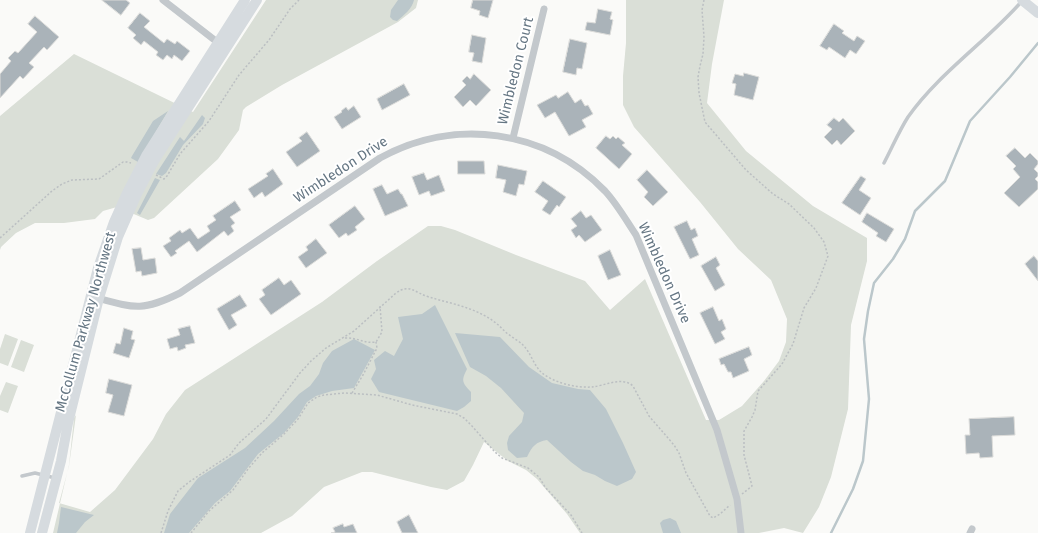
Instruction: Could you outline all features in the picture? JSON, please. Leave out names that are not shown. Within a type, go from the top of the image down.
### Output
[{"type":"street","points":[[163,0],[222,46]]},
{"type":"street","name":"McCollum Parkway Northwest","points":[[30,533],[44,475],[95,297],[118,237],[139,189],[222,46],[246,0]]},
{"type":"street","name":"McCollum Parkway Northwest","points":[[222,46],[256,0]]},
{"type":"street","points":[[1022,0],[1038,14]]},
{"type":"street","name":"Wimbledon Court","points":[[513,138],[544,9]]},
{"type":"street","name":"Wimbledon Drive","points":[[95,297],[129,306],[139,307],[162,302],[180,294],[380,158],[397,149],[423,140],[446,135],[469,134],[513,138],[549,151],[569,162],[605,191],[618,207],[636,235],[717,430],[737,499],[741,533]]},
{"type":"street","name":"McCollum Parkway Northwest","points":[[42,533],[56,478],[95,297]]},
{"type":"lane","points":[[884,163],[908,118],[930,90],[998,26],[1022,0]]},
{"type":"lane","points":[[22,476],[36,473],[56,478]]},
{"type":"path","points":[[704,0],[702,10],[704,54],[698,77],[699,93],[705,122],[746,170],[773,194],[790,204],[814,228],[824,242],[828,256],[816,288],[804,308],[793,344],[782,364],[758,391],[755,410],[744,431],[744,455],[752,486],[741,494]]},
{"type":"path","points":[[161,533],[168,511],[178,491],[230,455],[239,443],[266,420],[300,373],[311,361],[326,348],[345,338],[365,322],[380,306],[396,293],[402,289],[409,288],[424,296],[445,300],[487,317],[498,324],[508,334],[523,345],[542,372],[557,381],[579,386],[592,387],[622,381],[628,382],[632,386],[649,416],[674,444],[686,473],[710,516],[713,518],[733,503]]},
{"type":"path","points":[[352,393],[377,348],[376,342],[382,332],[380,306]]},
{"type":"path","points":[[345,338],[369,343],[376,342]]},
{"type":"path","points":[[191,533],[209,512],[233,490],[258,457],[284,434],[298,419],[308,403],[317,397],[333,393],[377,395],[412,405],[451,412],[464,418],[494,452],[502,458],[528,468],[538,477],[545,487],[571,515],[582,533]]},
{"type":"shaded area","points":[[266,0],[418,0],[416,8],[398,22],[282,85],[246,107],[243,110],[239,130],[218,159],[154,218],[148,220],[117,207],[103,211],[95,219],[64,223],[35,223],[16,233],[1,247],[0,250],[0,116],[74,54],[193,112]]},
{"type":"shaded area","points":[[398,0],[414,0],[410,9],[397,21],[390,17],[391,10]]},
{"type":"shaded area","points":[[626,0],[724,0],[712,64],[707,103],[746,151],[813,206],[867,238],[867,261],[851,325],[848,409],[831,477],[819,507],[803,533],[784,528],[759,533],[580,533],[567,514],[537,479],[526,470],[508,461],[484,442],[464,481],[447,490],[372,472],[362,472],[324,487],[292,516],[261,533],[53,533],[60,503],[90,512],[115,490],[153,439],[166,414],[185,390],[322,302],[377,261],[428,226],[441,226],[455,230],[585,281],[610,310],[645,279],[706,420],[719,420],[742,406],[779,361],[786,342],[787,319],[771,280],[738,249],[700,202],[634,127],[623,105],[623,76],[626,43]]},
{"type":"shaded area","points":[[168,111],[138,162],[131,158],[153,121]]},
{"type":"shaded area","points":[[202,115],[205,118],[203,124],[183,145],[166,173],[162,176],[156,174],[180,137],[184,141]]},
{"type":"shaded area","points":[[155,178],[160,180],[140,215],[137,213]]},
{"type":"shaded area","points":[[435,305],[467,369],[463,381],[471,392],[471,401],[457,411],[379,392],[371,379],[376,369],[374,360],[385,351],[394,356],[403,339],[398,317],[422,314]]},
{"type":"shaded area","points":[[455,333],[500,337],[529,367],[552,383],[590,390],[606,409],[623,443],[636,472],[632,479],[617,486],[583,471],[547,440],[535,445],[527,457],[517,458],[508,450],[507,443],[509,436],[522,422],[524,413],[501,388],[486,376],[470,367]]},
{"type":"shaded area","points":[[5,334],[18,339],[8,366],[0,363],[0,349]]},
{"type":"shaded area","points":[[354,339],[375,350],[354,388],[332,391],[316,396],[307,402],[298,417],[284,433],[258,454],[230,491],[215,503],[189,533],[164,533],[170,514],[198,478],[245,448],[274,421],[299,394],[310,386],[319,374],[323,363],[332,351]]},
{"type":"shaded area","points":[[21,340],[34,345],[24,372],[11,367]]},
{"type":"shaded area","points":[[6,382],[18,386],[8,413],[0,410],[0,396]]},
{"type":"shaded area","points":[[76,415],[69,466],[67,473],[74,418]]},
{"type":"shaded area","points":[[67,473],[60,503],[59,503]]},
{"type":"shaded area","points":[[61,507],[94,515],[85,522],[76,533],[57,533]]},
{"type":"shaded area","points":[[670,518],[676,521],[681,533],[663,533],[660,523],[663,520]]},
{"type":"building","points":[[102,0],[126,0],[130,3],[121,15]]},
{"type":"building","points":[[473,0],[493,0],[488,18],[479,15],[480,11],[471,8]]},
{"type":"building","points":[[598,9],[612,12],[610,19],[613,20],[610,35],[585,30],[587,22],[595,23]]},
{"type":"building","points":[[140,13],[150,21],[144,27],[164,43],[167,39],[175,44],[177,41],[190,51],[182,61],[174,55],[172,59],[167,55],[163,60],[156,55],[158,52],[144,41],[141,45],[133,38],[136,35],[128,28]]},
{"type":"building","points":[[35,16],[59,37],[47,50],[44,47],[29,63],[34,67],[23,79],[20,76],[0,98],[0,74],[11,61],[8,58],[15,51],[18,53],[37,32],[28,24]]},
{"type":"building","points":[[834,24],[844,31],[842,33],[854,41],[857,36],[865,41],[856,54],[850,50],[845,58],[829,47],[827,50],[820,46]]},
{"type":"building","points":[[472,35],[486,38],[482,63],[472,61],[474,53],[469,52]]},
{"type":"building","points":[[570,39],[587,43],[582,69],[577,68],[576,75],[563,72]]},
{"type":"building","points":[[744,73],[759,77],[753,100],[734,95],[736,84],[732,83],[735,74],[743,76]]},
{"type":"building","points":[[474,74],[491,90],[476,106],[470,100],[463,107],[454,97],[466,85],[462,81],[467,76],[470,79]]},
{"type":"building","points":[[404,84],[410,95],[382,110],[377,99]]},
{"type":"building","points":[[568,92],[575,103],[581,99],[585,106],[588,105],[593,114],[582,120],[586,127],[569,136],[555,112],[545,118],[537,105],[556,95],[558,98]]},
{"type":"building","points":[[354,106],[361,117],[342,129],[334,117],[342,112],[341,111],[346,107],[348,110]]},
{"type":"building","points":[[834,118],[839,122],[843,118],[855,131],[841,145],[837,140],[832,145],[824,137],[832,129],[827,125]]},
{"type":"building","points":[[307,132],[320,151],[297,167],[286,152],[302,141],[299,138]]},
{"type":"building","points":[[606,136],[610,139],[613,136],[616,139],[618,137],[625,143],[622,145],[632,154],[619,169],[596,148]]},
{"type":"building","points":[[1015,148],[1025,158],[1030,153],[1038,161],[1038,164],[1034,169],[1038,173],[1038,176],[1035,179],[1038,182],[1038,189],[1019,207],[1004,193],[1020,177],[1013,169],[1016,166],[1006,156]]},
{"type":"building","points":[[458,161],[484,161],[485,174],[458,174]]},
{"type":"building","points":[[498,165],[527,171],[524,185],[519,184],[516,196],[503,192],[506,180],[496,178]]},
{"type":"building","points":[[273,169],[283,184],[265,197],[262,192],[254,198],[248,189],[268,176],[266,174]]},
{"type":"building","points":[[647,170],[668,192],[653,206],[644,197],[648,192],[637,180]]},
{"type":"building","points":[[424,173],[427,180],[439,175],[445,191],[431,196],[429,191],[419,195],[412,177]]},
{"type":"building","points":[[861,176],[866,179],[859,190],[871,198],[860,215],[842,203]]},
{"type":"building","points":[[543,181],[566,197],[559,207],[557,205],[550,215],[542,210],[548,201],[535,192]]},
{"type":"building","points":[[382,185],[387,194],[398,189],[408,206],[385,216],[373,189]]},
{"type":"building","points":[[235,201],[241,210],[230,217],[235,223],[231,226],[234,231],[228,236],[224,231],[197,252],[189,241],[175,251],[177,253],[171,257],[163,246],[171,241],[169,238],[180,230],[182,233],[190,228],[198,239],[210,231],[207,226],[216,220],[213,216]]},
{"type":"building","points":[[355,206],[365,219],[355,227],[357,230],[348,236],[346,233],[339,238],[329,225]]},
{"type":"building","points":[[581,211],[586,218],[591,215],[602,230],[585,242],[579,235],[576,238],[571,230],[577,226],[571,219]]},
{"type":"building","points":[[867,213],[894,229],[886,242],[876,236],[878,233],[862,222]]},
{"type":"building","points":[[687,221],[691,230],[695,228],[698,236],[692,239],[699,255],[690,259],[674,227]]},
{"type":"building","points":[[316,239],[327,253],[306,268],[298,257],[308,250],[306,247]]},
{"type":"building","points":[[141,248],[143,260],[155,258],[157,273],[142,276],[141,271],[136,272],[132,249]]},
{"type":"building","points":[[610,250],[621,275],[608,280],[598,256]]},
{"type":"building","points":[[1034,256],[1038,261],[1038,281],[1025,264]]},
{"type":"building","points":[[716,257],[720,265],[716,268],[725,285],[715,291],[701,266]]},
{"type":"building","points":[[279,278],[284,285],[291,280],[301,294],[271,315],[259,299],[265,295],[262,290]]},
{"type":"building","points":[[240,295],[247,306],[231,315],[237,325],[229,330],[217,309]]},
{"type":"building","points":[[713,307],[719,321],[722,319],[726,329],[721,332],[725,339],[715,344],[700,313]]},
{"type":"building","points":[[190,326],[195,343],[185,345],[186,348],[178,351],[177,347],[170,349],[167,339],[180,335],[178,329]]},
{"type":"building","points":[[124,328],[133,331],[131,339],[135,340],[129,358],[113,353],[116,343],[120,344]]},
{"type":"building","points":[[749,347],[752,355],[744,359],[749,371],[733,378],[731,372],[728,372],[724,364],[721,365],[719,359]]},
{"type":"building","points":[[109,379],[132,385],[124,416],[108,412],[113,395],[106,393]]},
{"type":"building","points":[[1014,417],[1015,435],[992,436],[993,457],[980,458],[979,453],[966,454],[965,435],[970,435],[969,419]]},
{"type":"building","points":[[409,515],[418,533],[402,533],[397,522]]},
{"type":"building","points":[[343,524],[344,527],[353,524],[357,533],[331,533],[335,532],[333,528]]},
{"type":"waterway","points":[[831,533],[853,489],[863,461],[869,399],[864,339],[874,283],[893,259],[905,239],[915,211],[945,181],[970,121],[1010,77],[1038,43]]}]
